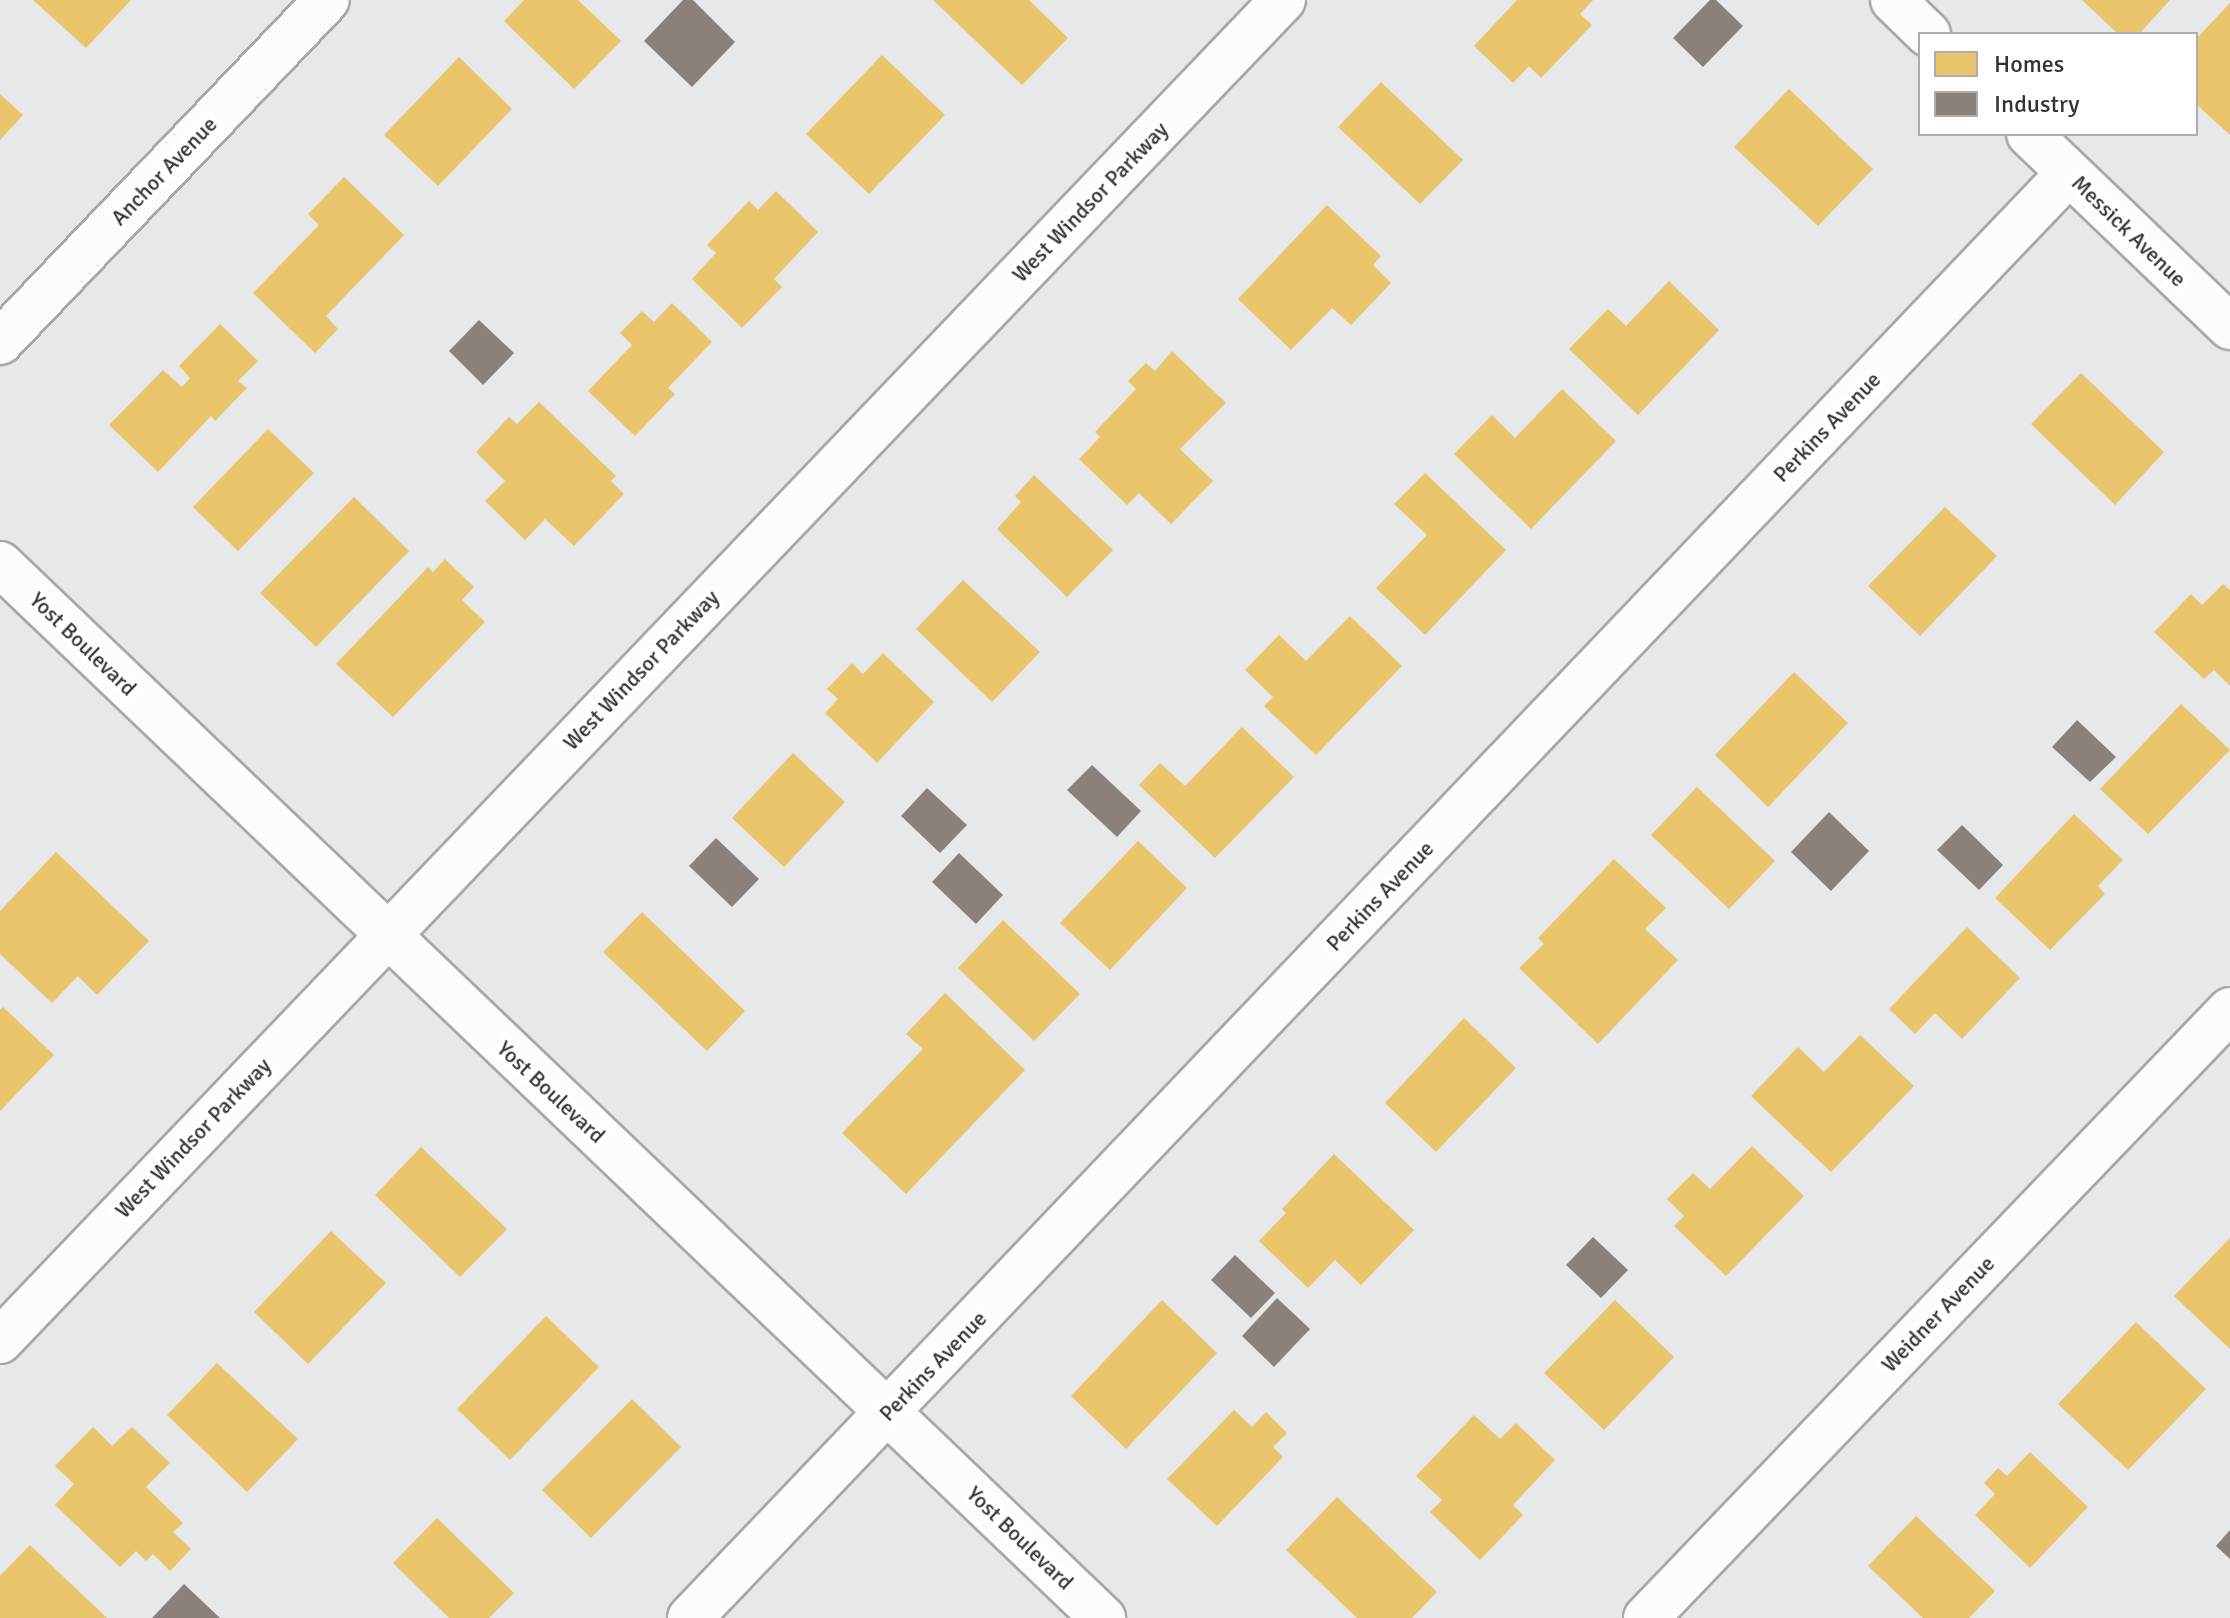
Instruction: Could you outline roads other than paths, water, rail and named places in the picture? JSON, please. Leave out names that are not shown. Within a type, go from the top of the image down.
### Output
[{"type":"street","name":"Anchor Avenue","points":[[0,342],[327,0]]},
{"type":"street","name":"West Windsor Parkway","points":[[0,1341],[1283,0]]},
{"type":"street","points":[[1893,0],[1926,32]]},
{"type":"street","name":"Messick Avenue","points":[[2031,136],[2230,327]]},
{"type":"street","name":"Perkins Avenue","points":[[690,1618],[2069,173]]},
{"type":"street","name":"Yost Boulevard","points":[[0,564],[1103,1618]]},
{"type":"street","name":"Weidner Avenue","points":[[1646,1618],[2230,1010]]}]
